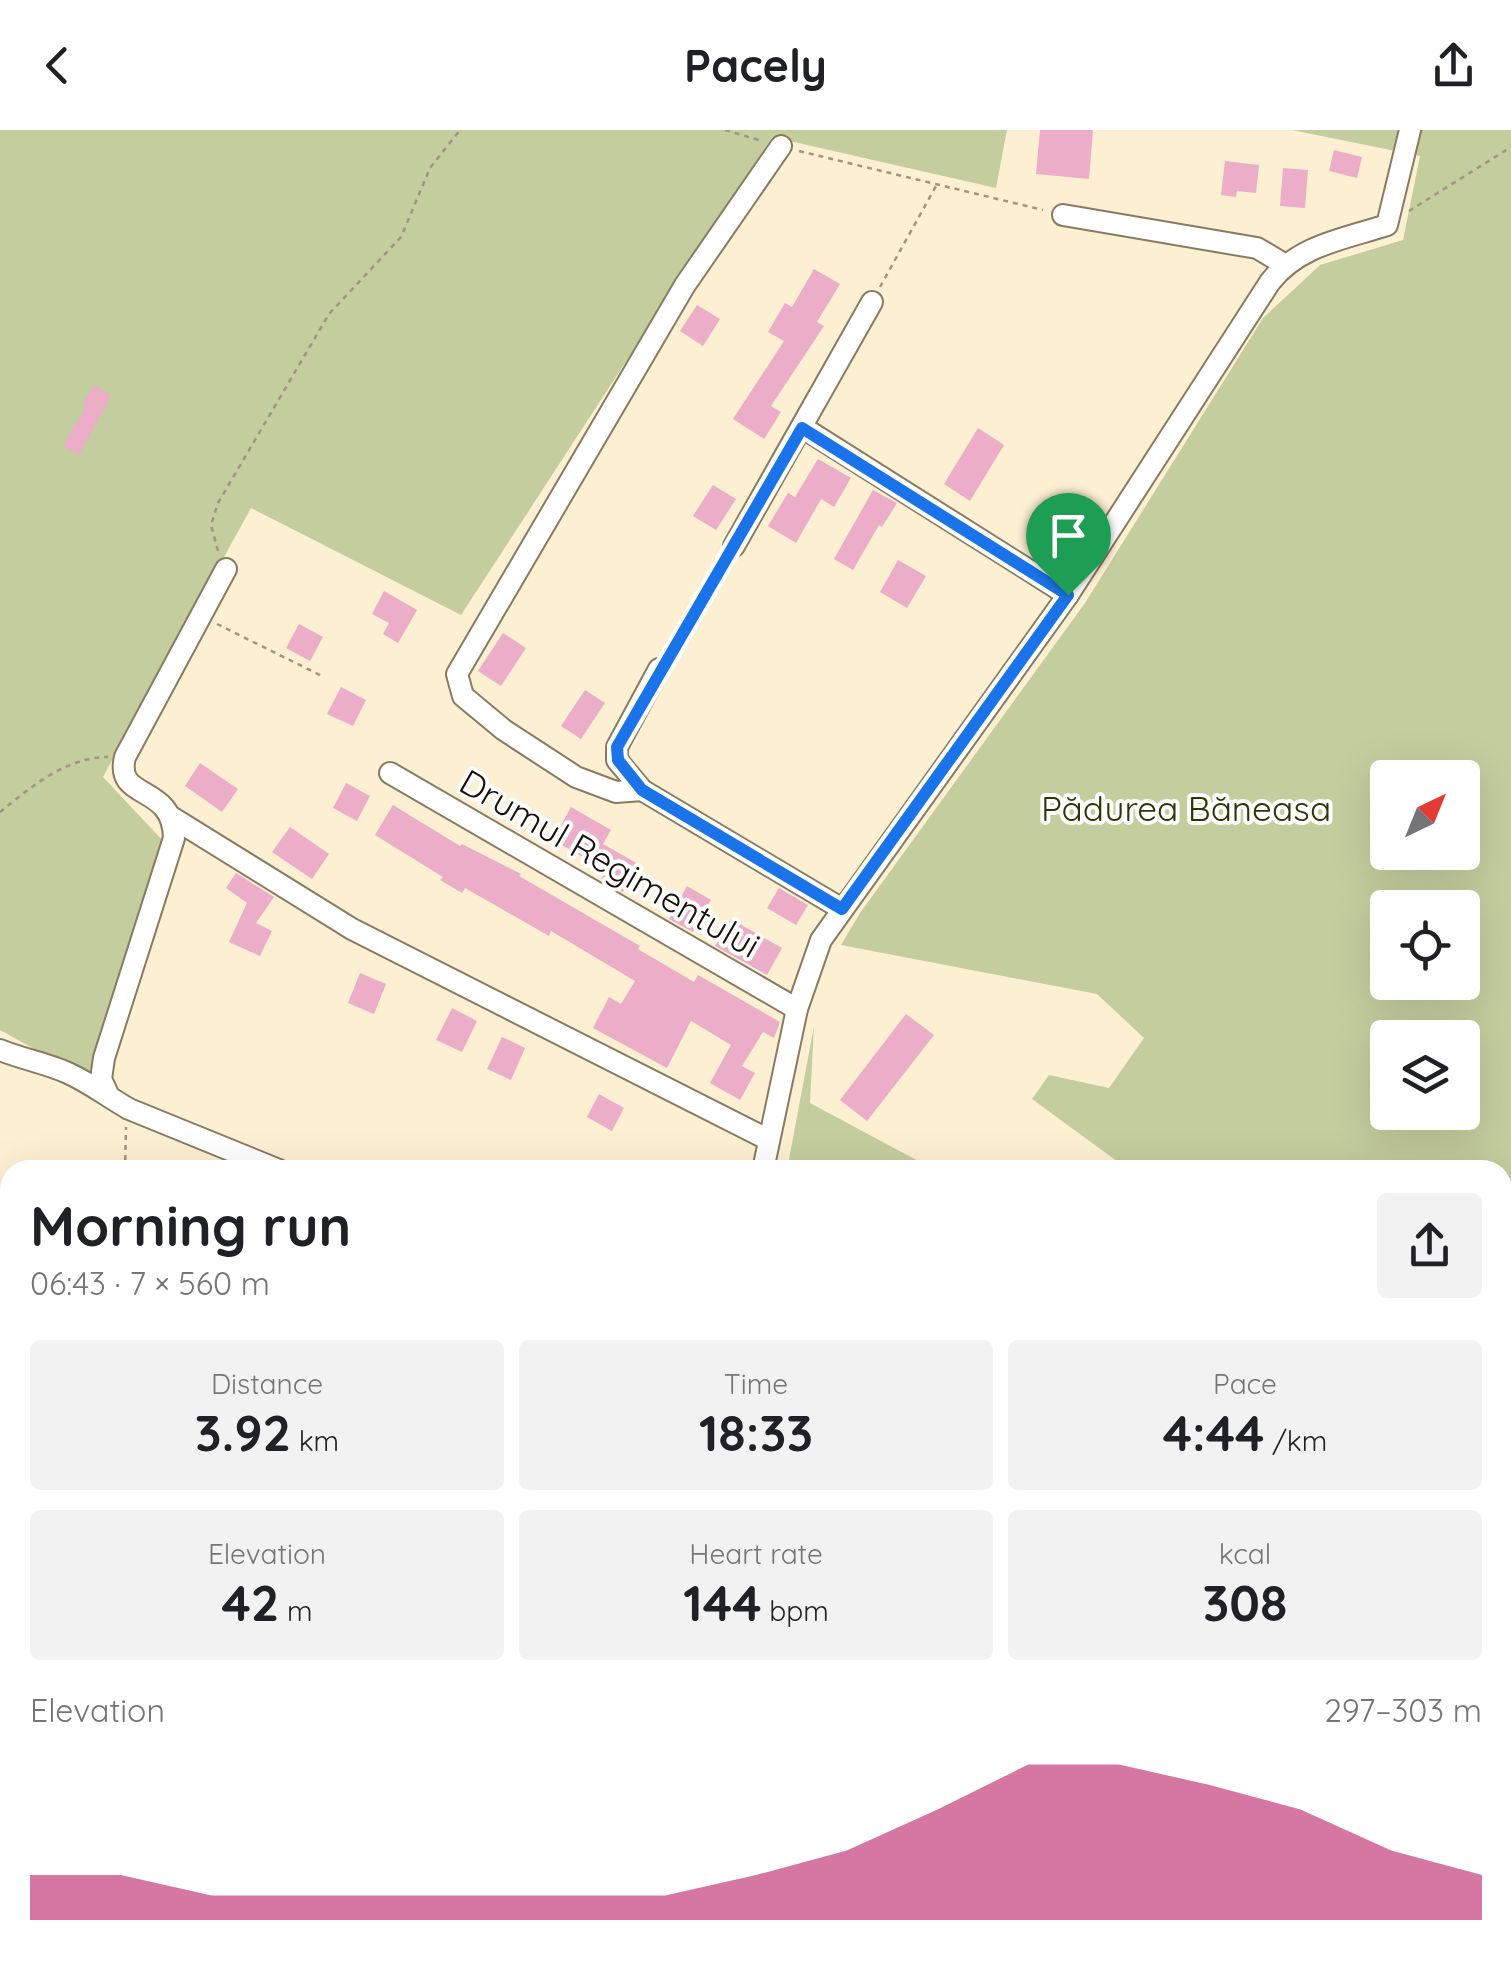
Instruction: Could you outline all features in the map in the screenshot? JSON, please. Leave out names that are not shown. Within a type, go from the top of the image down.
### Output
[{"type":"street","points":[[766,1160],[797,1009],[821,940],[1068,595],[1284,264],[1305,250],[1386,226],[1410,130]]},
{"type":"street","points":[[642,790],[616,792],[576,777],[504,730],[463,696],[457,674],[685,285],[781,146]]},
{"type":"street","points":[[1064,215],[1257,248],[1284,264]]},
{"type":"street","points":[[734,546],[872,302]]},
{"type":"street","points":[[802,428],[1068,595]]},
{"type":"street","points":[[226,569],[126,757],[122,772],[125,780],[174,818],[352,929],[769,1140]]},
{"type":"street","points":[[659,669],[617,747],[618,760],[642,790],[842,909]]},
{"type":"street","name":"Drumul Regimentului","points":[[390,772],[797,1009]]},
{"type":"street","points":[[174,818],[170,856],[101,1079],[113,1100],[256,1160]]},
{"type":"street","points":[[0,1050],[42,1062],[107,1092]]},
{"type":"path","points":[[226,569],[211,526],[218,503],[329,314],[401,237],[430,168],[460,130]]},
{"type":"path","points":[[725,130],[936,186],[1064,215]]},
{"type":"path","points":[[1386,226],[1511,147]]},
{"type":"path","points":[[872,302],[936,186]]},
{"type":"path","points":[[659,669],[734,546]]},
{"type":"path","points":[[202,617],[322,676]]},
{"type":"path","points":[[0,812],[63,767],[95,757],[126,757]]},
{"type":"path","points":[[126,1160],[129,1108]]},
{"type":"green space","points":[[0,130],[1007,130],[996,188],[772,137],[461,615],[251,508],[103,777],[167,845],[89,1079],[0,1030]]},
{"type":"green space","name":"Pădurea Băneasa","points":[[1292,130],[1511,130],[1511,1160],[1115,1160],[1032,1099],[1049,1075],[1109,1088],[1144,1038],[1097,994],[841,945],[860,913],[1085,603],[1263,318],[1320,265],[1403,240],[1420,156]]},
{"type":"green space","points":[[814,1026],[810,1103],[916,1160],[789,1160]]},
{"type":"building","points":[[1040,130],[1093,130],[1089,179],[1036,174]]},
{"type":"building","points":[[1334,150],[1362,157],[1357,178],[1329,171]]},
{"type":"building","points":[[1225,161],[1259,165],[1256,193],[1237,191],[1236,197],[1221,195]]},
{"type":"building","points":[[1283,168],[1308,170],[1305,208],[1280,206]]},
{"type":"building","points":[[814,269],[840,284],[817,322],[824,326],[771,406],[781,412],[764,439],[733,419],[784,341],[768,332],[785,303],[792,307]]},
{"type":"building","points":[[697,305],[720,319],[703,346],[680,331]]},
{"type":"building","points":[[94,385],[111,396],[79,455],[63,446]]},
{"type":"building","points":[[978,428],[1004,445],[970,501],[944,484]]},
{"type":"building","points":[[818,459],[851,478],[834,507],[821,499],[796,543],[768,526],[788,493],[795,497]]},
{"type":"building","points":[[713,485],[736,499],[716,530],[693,516]]},
{"type":"building","points":[[873,490],[897,503],[853,570],[834,559]]},
{"type":"building","points":[[898,560],[926,576],[907,608],[880,592]]},
{"type":"building","points":[[384,591],[417,610],[398,643],[383,634],[389,623],[372,614]]},
{"type":"building","points":[[299,624],[323,637],[310,661],[286,648]]},
{"type":"building","points":[[503,633],[526,648],[501,686],[478,671]]},
{"type":"building","points":[[341,687],[366,700],[353,726],[327,714]]},
{"type":"building","points":[[585,690],[605,703],[581,739],[561,726]]},
{"type":"building","points":[[200,763],[238,789],[222,812],[185,786]]},
{"type":"building","points":[[346,783],[370,796],[357,821],[333,808]]},
{"type":"building","points":[[393,805],[460,846],[521,874],[694,982],[698,975],[780,1022],[774,1038],[763,1032],[742,1066],[755,1073],[740,1100],[710,1083],[731,1045],[691,1021],[667,1068],[593,1028],[609,997],[621,1004],[635,981],[551,931],[549,936],[465,888],[462,893],[375,835]]},
{"type":"building","points":[[571,807],[611,830],[603,844],[638,864],[623,892],[601,879],[606,870],[553,840]]},
{"type":"building","points":[[290,827],[329,854],[312,879],[272,852]]},
{"type":"building","points":[[236,873],[274,897],[256,923],[272,931],[260,956],[229,942],[247,903],[226,888]]},
{"type":"building","points":[[687,886],[711,900],[693,932],[669,919]]},
{"type":"building","points":[[779,888],[808,905],[796,925],[767,908]]},
{"type":"building","points":[[731,919],[782,948],[767,975],[715,946]]},
{"type":"building","points":[[360,973],[386,984],[374,1014],[348,1003]]},
{"type":"building","points":[[452,1008],[477,1021],[462,1052],[436,1040]]},
{"type":"building","points":[[906,1014],[934,1035],[867,1121],[840,1100]]},
{"type":"building","points":[[502,1037],[525,1048],[511,1080],[487,1069]]},
{"type":"building","points":[[599,1094],[624,1108],[612,1131],[587,1117]]},
{"type":"route","points":[[802,428],[1068,595],[842,909],[642,790],[618,760],[617,747],[659,669],[802,428]]}]
